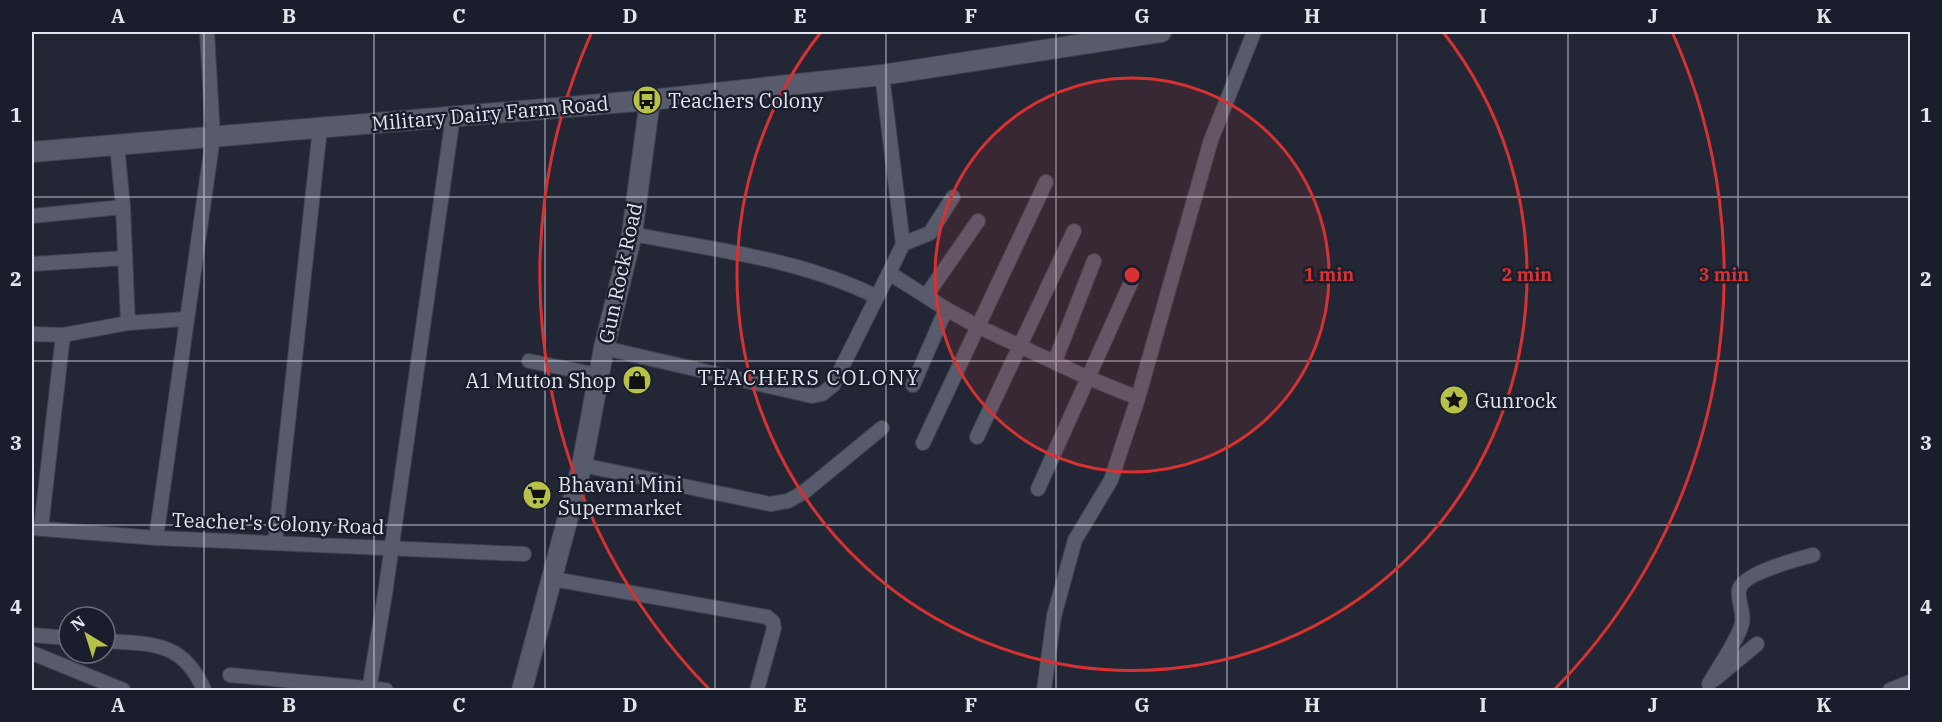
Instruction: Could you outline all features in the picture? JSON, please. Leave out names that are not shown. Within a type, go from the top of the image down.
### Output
[{"type":"main road","name":"Military Dairy Farm Road","points":[[32,152],[650,100],[882,75],[1161,32]]},
{"type":"main road","name":"Gun Rock Road","points":[[522,690],[582,465],[603,348],[632,234],[650,100]]},
{"type":"street","points":[[156,538],[185,320],[213,137],[207,32]]},
{"type":"street","points":[[1044,690],[1054,616],[1075,540],[1112,480],[1138,398],[1211,140],[1254,32]]},
{"type":"street","points":[[603,348],[812,396],[822,394],[833,386],[903,244],[882,75]]},
{"type":"street","points":[[369,689],[392,547],[453,116]]},
{"type":"street","points":[[275,542],[320,128]]},
{"type":"street","points":[[117,145],[123,207],[128,323]]},
{"type":"street","points":[[922,443],[1046,182]]},
{"type":"street","points":[[903,244],[930,233],[953,197]]},
{"type":"street","points":[[32,216],[123,207]]},
{"type":"street","points":[[926,296],[978,221]]},
{"type":"street","points":[[976,437],[1074,231]]},
{"type":"street","points":[[632,234],[784,262],[819,272],[878,297]]},
{"type":"street","points":[[32,264],[125,258]]},
{"type":"street","points":[[1055,361],[1094,261]]},
{"type":"street","points":[[889,273],[977,326],[1020,344],[1086,377],[1138,398]]},
{"type":"street","points":[[1038,489],[1086,377],[1133,278]]},
{"type":"street","points":[[913,385],[946,309]]},
{"type":"street","points":[[32,334],[63,334],[128,323],[185,320]]},
{"type":"street","points":[[36,528],[63,334]]},
{"type":"street","points":[[529,361],[598,375]]},
{"type":"street","points":[[582,465],[770,504],[788,501],[804,492],[882,428]]},
{"type":"street","name":"Teacher's Colony Road","points":[[36,528],[156,538],[524,554]]},
{"type":"street","points":[[1709,687],[1742,625],[1738,590],[1742,584],[1779,564],[1813,555]]},
{"type":"street","points":[[553,579],[767,617],[773,622],[774,628],[757,690]]},
{"type":"street","points":[[32,636],[57,637]]},
{"type":"street","points":[[117,641],[159,644],[181,655],[197,674],[204,690]]},
{"type":"street","points":[[1709,687],[1757,644]]},
{"type":"street","points":[[32,653],[123,690]]},
{"type":"street","points":[[230,675],[386,690]]},
{"type":"street","points":[[1890,690],[1911,682]]},
{"type":"place","name":"Teachers Colony","points":[[647,100]]},
{"type":"place","name":"A1 Mutton Shop","points":[[637,380]]},
{"type":"place","name":"Gunrock","points":[[1454,400]]},
{"type":"place","name":"Bhavani Mini Supermarket","points":[[537,495]]},
{"type":"district","name":"TEACHERS COLONY","points":[[809,377]]}]
